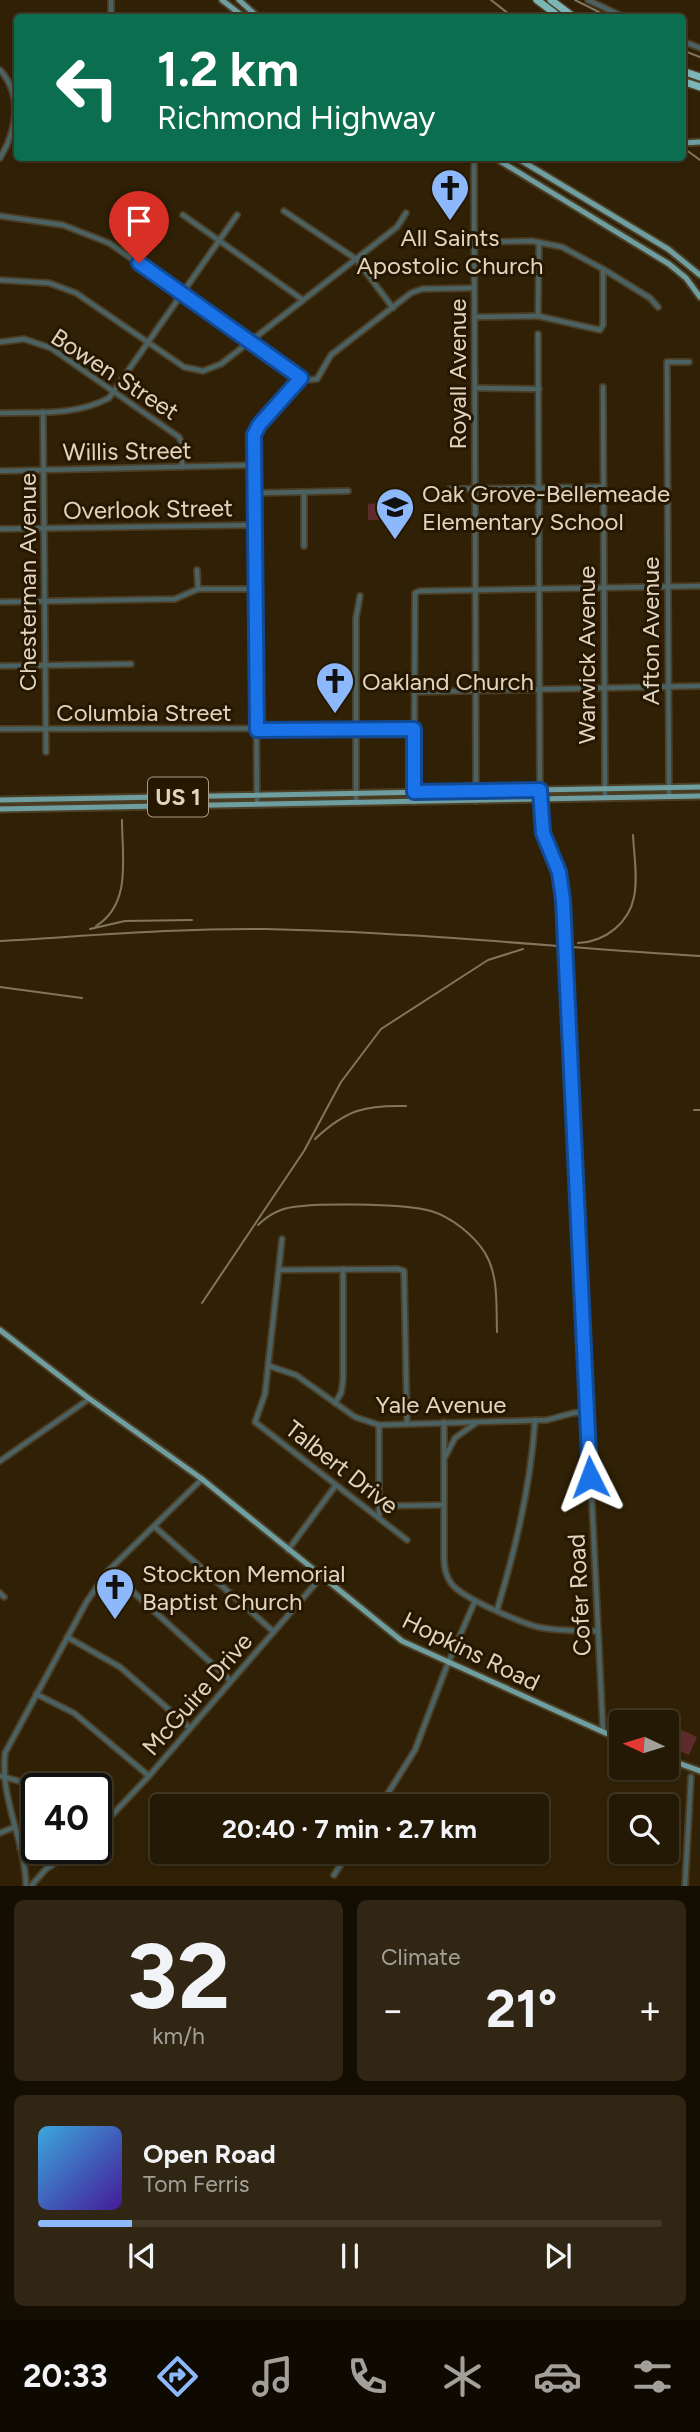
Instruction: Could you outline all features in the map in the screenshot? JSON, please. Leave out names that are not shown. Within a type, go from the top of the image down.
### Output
[{"type":"highway","points":[[537,0],[556,14]]},
{"type":"highway","points":[[551,0],[570,14]]},
{"type":"main road","points":[[222,0],[240,14]]},
{"type":"main road","points":[[239,0],[255,14]]},
{"type":"main road","points":[[500,161],[669,264],[686,278],[700,297]]},
{"type":"main road","points":[[523,161],[668,249],[700,275]]},
{"type":"main road","name":"US 1","points":[[0,800],[700,787]]},
{"type":"main road","name":"US 1","points":[[0,809],[700,796]]},
{"type":"main road","name":"Hopkins Road","points":[[0,1330],[89,1399],[202,1479],[390,1633],[448,1663],[609,1734]]},
{"type":"main road","points":[[679,1763],[700,1771]]},
{"type":"street","points":[[589,0],[618,14]]},
{"type":"street","points":[[0,70],[12,86],[14,101]]},
{"type":"street","points":[[0,158],[11,136],[14,116]]},
{"type":"street","name":"Royall Avenue","points":[[474,161],[476,801]]},
{"type":"street","points":[[284,211],[356,259],[393,308]]},
{"type":"street","points":[[0,280],[33,281],[66,289],[93,303],[188,369],[203,371],[214,368],[251,341],[397,228],[406,213]]},
{"type":"street","points":[[183,215],[303,300]]},
{"type":"street","points":[[0,413],[89,408],[109,398],[184,295],[237,215]]},
{"type":"street","points":[[0,216],[64,225],[116,247],[301,378],[312,381],[317,379],[331,355],[411,293],[422,289],[474,288]]},
{"type":"street","points":[[474,242],[539,242],[570,251],[650,298],[658,307]]},
{"type":"street","points":[[538,316],[539,242]]},
{"type":"street","points":[[474,317],[538,316],[600,330],[603,325],[603,269]]},
{"type":"street","name":"Cofer Road","points":[[538,334],[540,799],[543,833],[559,872],[563,900],[603,1731]]},
{"type":"street","name":"Bowen Street","points":[[0,342],[24,340],[47,346],[116,391],[179,437],[182,444],[182,467]]},
{"type":"street","name":"Afton Avenue","points":[[669,797],[667,362],[689,362]]},
{"type":"street","points":[[257,804],[254,435],[257,428],[301,378]]},
{"type":"street","name":"Warwick Avenue","points":[[603,387],[605,798]]},
{"type":"street","points":[[475,388],[539,389]]},
{"type":"street","name":"Chesterman Avenue","points":[[43,412],[46,752]]},
{"type":"street","name":"Willis Street","points":[[0,471],[255,465]]},
{"type":"street","points":[[450,489],[603,487]]},
{"type":"street","name":"Overlook Street","points":[[255,493],[348,491]]},
{"type":"street","points":[[304,492],[304,545]]},
{"type":"street","name":"Overlook Street","points":[[0,529],[255,525]]},
{"type":"street","points":[[197,570],[198,589]]},
{"type":"street","points":[[414,802],[415,593],[700,586]]},
{"type":"street","points":[[0,602],[175,599],[198,589],[256,589]]},
{"type":"street","points":[[356,803],[356,618],[360,596]]},
{"type":"street","points":[[0,666],[131,664]]},
{"type":"street","points":[[414,692],[700,686]]},
{"type":"street","name":"Columbia Street","points":[[0,729],[414,729]]},
{"type":"street","points":[[269,1366],[282,1240]]},
{"type":"street","points":[[335,1403],[341,1393],[343,1381],[343,1269]]},
{"type":"street","points":[[279,1270],[404,1271],[407,1423]]},
{"type":"street","name":"Yale Avenue","points":[[269,1366],[296,1375],[355,1417],[379,1425],[547,1420],[587,1412]]},
{"type":"street","name":"Talbert Drive","points":[[269,1366],[265,1394],[255,1422],[407,1540]]},
{"type":"street","points":[[0,1461],[89,1399]]},
{"type":"street","points":[[497,1610],[510,1570],[533,1460],[535,1420]]},
{"type":"street","points":[[443,1461],[455,1438],[480,1421]]},
{"type":"street","points":[[444,1422],[445,1572],[454,1588],[475,1601],[536,1626],[574,1632],[598,1631]]},
{"type":"street","points":[[379,1425],[379,1518]]},
{"type":"street","points":[[26,1886],[20,1848],[2,1800],[2,1761],[87,1601],[109,1570],[202,1479]]},
{"type":"street","points":[[288,1550],[336,1485]]},
{"type":"street","points":[[379,1506],[443,1505]]},
{"type":"street","points":[[155,1527],[274,1632]]},
{"type":"street","points":[[109,1570],[231,1681]]},
{"type":"street","name":"McGuire Drive","points":[[112,1814],[149,1776],[322,1576]]},
{"type":"street","points":[[388,1794],[415,1750],[475,1601]]},
{"type":"street","points":[[67,1637],[120,1667],[190,1727]]},
{"type":"street","points":[[36,1694],[74,1713],[149,1776]]},
{"type":"street","points":[[0,1776],[21,1781]]},
{"type":"street","points":[[685,1886],[691,1777]]},
{"type":"street","points":[[0,1833],[12,1828]]},
{"type":"street","points":[[31,1886],[53,1864]]},
{"type":"street","points":[[334,1875],[341,1864]]},
{"type":"shaded area","points":[[379,503],[379,520],[368,520],[368,504]]},
{"type":"shaded area","points":[[679,1729],[697,1737],[689,1755],[679,1751]]},
{"type":"railway","points":[[491,0],[509,14]]},
{"type":"railway","points":[[575,0],[603,14]]},
{"type":"railway","points":[[686,52],[700,57]]},
{"type":"railway","points":[[686,150],[700,160]]},
{"type":"railway","points":[[96,926],[107,917],[120,893],[123,864],[122,820]]},
{"type":"railway","points":[[578,943],[606,935],[627,915],[635,890],[633,835]]},
{"type":"railway","points":[[90,929],[125,921],[192,920]]},
{"type":"railway","points":[[0,941],[166,931],[265,929],[429,936],[700,956]]},
{"type":"railway","points":[[202,1303],[304,1151],[341,1082],[381,1029],[488,960],[523,949]]},
{"type":"railway","points":[[0,987],[82,998]]},
{"type":"railway","points":[[315,1139],[336,1121],[356,1111],[406,1106]]},
{"type":"railway","points":[[694,1110],[700,1110]]},
{"type":"railway","points":[[258,1225],[281,1210],[310,1205],[401,1207],[439,1214],[468,1233],[485,1253],[493,1271],[497,1332]]},
{"type":"place","name":"All Saints Apostolic Church","points":[[450,222]]},
{"type":"place","name":"Oak Grove-Bellemeade Elementary School","points":[[395,541]]},
{"type":"place","name":"Oakland Church","points":[[335,715]]},
{"type":"place","name":"Stockton Memorial Baptist Church","points":[[115,1621]]},
{"type":"route","points":[[139,263],[301,378],[259,425],[254,435],[257,730],[414,729],[414,792],[540,790],[543,833],[559,872],[563,900],[590,1477]]}]
